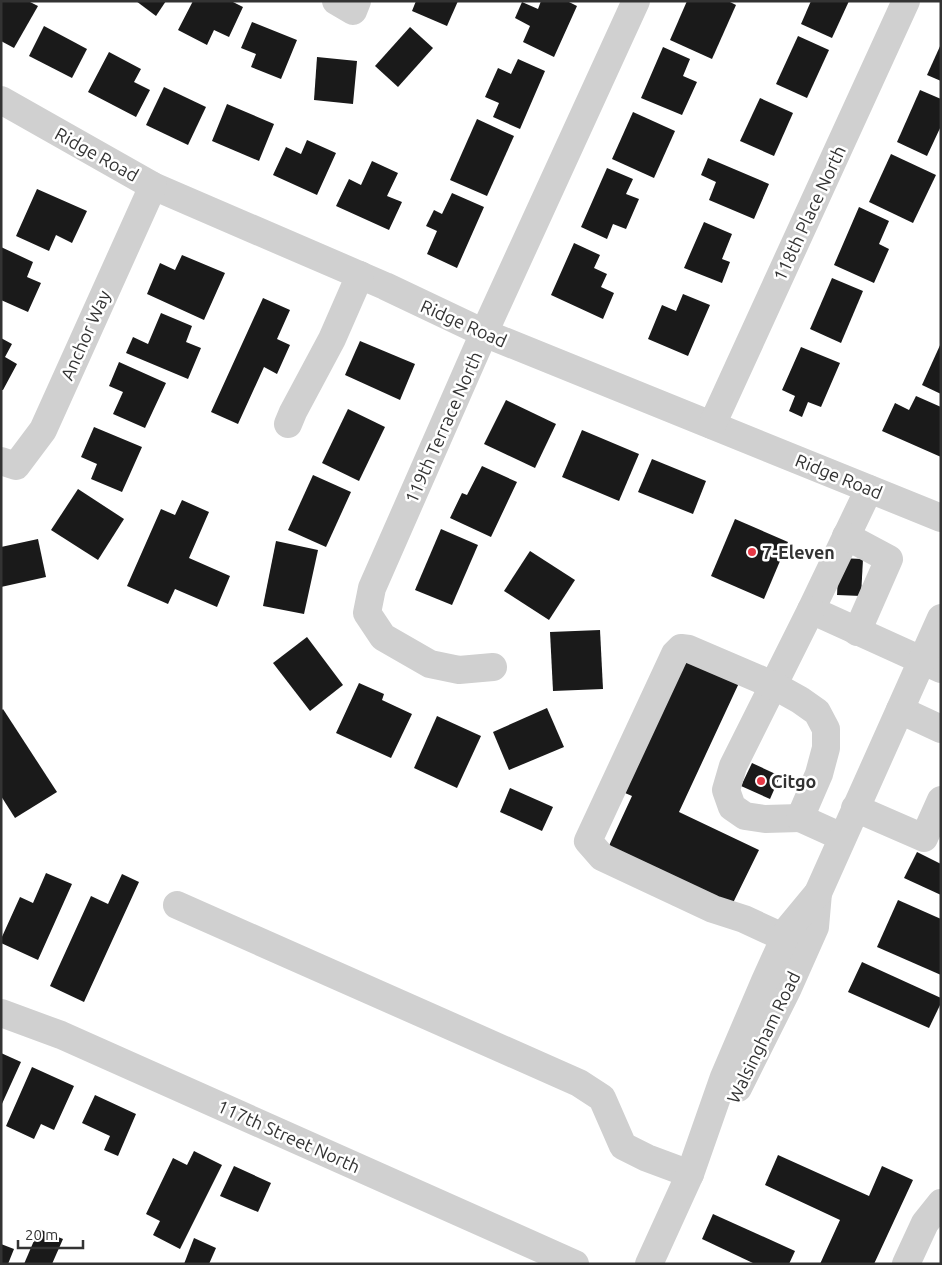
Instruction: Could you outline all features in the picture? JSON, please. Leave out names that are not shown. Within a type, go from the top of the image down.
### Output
[{"type":"street","name":"119th Terrace North","points":[[493,666],[459,670],[430,664],[383,637],[367,613],[372,588],[484,333],[636,1]]},
{"type":"street","name":"118th Place North","points":[[712,425],[906,1]]},
{"type":"street","name":"Ridge Road","points":[[1,100],[152,186],[360,275],[484,333],[941,518]]},
{"type":"street","name":"Anchor Way","points":[[1,461],[16,466],[43,430],[152,186]]},
{"type":"street","points":[[288,424],[332,339],[360,275]]},
{"type":"street","points":[[842,837],[800,818],[765,819],[745,816],[732,807],[726,790],[733,766],[811,610],[869,488]]},
{"type":"street","points":[[846,536],[889,559],[857,632]]},
{"type":"street","points":[[811,610],[931,665]]},
{"type":"street","name":"Walsingham Road","points":[[651,1263],[690,1174],[724,1077],[765,980],[789,928],[818,894],[900,710],[931,665],[941,618]]},
{"type":"street","points":[[785,938],[744,919],[713,909],[602,857],[588,841],[675,654],[681,648],[689,649],[773,685],[800,700],[816,712],[826,729],[826,748],[819,774],[800,818]]},
{"type":"street","points":[[900,710],[941,729]]},
{"type":"street","points":[[855,808],[924,838],[941,800]]},
{"type":"street","name":"Walsingham Road","points":[[690,1174],[718,1129],[787,990],[815,927],[818,894]]},
{"type":"street","points":[[177,905],[579,1083],[602,1098],[623,1146],[647,1158],[690,1174]]},
{"type":"street","name":"117th Street North","points":[[1,1013],[61,1035],[575,1264]]},
{"type":"street","points":[[906,1264],[925,1222],[941,1203]]},
{"type":"building","points":[[1,1],[28,1],[38,6],[14,48],[1,41]]},
{"type":"building","points":[[136,1],[166,1],[156,16]]},
{"type":"building","points":[[193,1],[231,1],[243,7],[229,37],[214,30],[207,45],[178,30]]},
{"type":"building","points":[[416,1],[458,1],[447,26],[412,11]]},
{"type":"building","points":[[541,1],[567,1],[577,6],[554,57],[523,42],[530,26],[515,18],[522,2],[538,9]]},
{"type":"building","points":[[687,1],[728,1],[736,5],[712,59],[670,40]]},
{"type":"building","points":[[811,1],[849,1],[832,38],[801,24]]},
{"type":"building","points":[[252,22],[297,40],[281,79],[251,67],[256,54],[241,48]]},
{"type":"building","points":[[44,26],[87,49],[72,78],[29,56]]},
{"type":"building","points":[[410,27],[433,48],[398,87],[375,66]]},
{"type":"building","points":[[798,36],[829,50],[807,98],[776,84]]},
{"type":"building","points":[[941,44],[941,81],[927,75]]},
{"type":"building","points":[[663,47],[690,59],[683,76],[697,82],[682,115],[641,98]]},
{"type":"building","points":[[109,52],[141,69],[134,82],[150,90],[136,117],[88,92]]},
{"type":"building","points":[[317,57],[357,61],[353,104],[314,100]]},
{"type":"building","points":[[518,59],[545,71],[520,129],[493,117],[499,103],[485,97],[498,68],[511,74]]},
{"type":"building","points":[[164,87],[206,107],[188,145],[146,125]]},
{"type":"building","points":[[920,90],[941,99],[941,126],[927,156],[897,142]]},
{"type":"building","points":[[760,98],[793,113],[774,156],[740,141]]},
{"type":"building","points":[[227,104],[274,124],[259,161],[212,141]]},
{"type":"building","points":[[633,112],[675,131],[654,178],[612,159]]},
{"type":"building","points":[[477,119],[514,136],[487,196],[450,180]]},
{"type":"building","points":[[307,140],[336,153],[317,195],[273,175],[286,147],[301,154]]},
{"type":"building","points":[[891,154],[936,175],[913,223],[869,202]]},
{"type":"building","points":[[708,158],[769,184],[754,219],[709,200],[716,182],[701,175]]},
{"type":"building","points":[[372,161],[398,173],[387,196],[402,202],[389,230],[336,206],[349,179],[361,185]]},
{"type":"building","points":[[607,168],[633,179],[626,194],[639,199],[626,229],[613,224],[607,239],[581,227]]},
{"type":"building","points":[[37,189],[87,211],[72,243],[56,235],[49,251],[16,236]]},
{"type":"building","points":[[452,193],[484,207],[457,268],[427,254],[437,231],[426,226],[434,210],[442,214]]},
{"type":"building","points":[[859,207],[889,221],[879,244],[889,249],[874,283],[834,265]]},
{"type":"building","points":[[704,222],[732,234],[722,259],[730,262],[722,283],[684,268]]},
{"type":"building","points":[[574,243],[600,255],[594,268],[607,274],[601,287],[614,293],[603,319],[551,295]]},
{"type":"building","points":[[1,247],[33,262],[27,277],[41,283],[28,312],[1,300]]},
{"type":"building","points":[[182,255],[225,273],[204,320],[147,294],[160,263],[175,270]]},
{"type":"building","points":[[832,278],[863,291],[841,343],[810,329]]},
{"type":"building","points":[[683,294],[710,305],[688,356],[648,339],[662,305],[676,311]]},
{"type":"building","points":[[263,298],[290,310],[277,339],[290,345],[277,374],[264,367],[238,424],[211,412]]},
{"type":"building","points":[[161,313],[192,326],[186,342],[201,348],[188,379],[126,353],[133,337],[148,344]]},
{"type":"building","points":[[1,338],[12,344],[5,357],[17,364],[3,390],[1,390]]},
{"type":"building","points":[[360,341],[415,364],[400,400],[345,375]]},
{"type":"building","points":[[941,343],[941,394],[922,385]]},
{"type":"building","points":[[801,347],[840,363],[821,407],[808,402],[802,417],[789,411],[795,396],[782,390]]},
{"type":"building","points":[[119,362],[166,383],[145,428],[113,414],[123,392],[109,386]]},
{"type":"building","points":[[916,396],[941,407],[941,457],[882,431],[895,403],[909,410]]},
{"type":"building","points":[[506,400],[556,424],[535,468],[484,444]]},
{"type":"building","points":[[348,409],[385,427],[359,481],[322,463]]},
{"type":"building","points":[[94,427],[142,447],[122,492],[91,479],[97,464],[81,457]]},
{"type":"building","points":[[582,430],[639,454],[619,501],[562,477]]},
{"type":"building","points":[[652,459],[706,481],[693,514],[638,492]]},
{"type":"building","points":[[482,466],[517,482],[491,537],[450,518],[462,493],[467,495]]},
{"type":"building","points":[[313,475],[351,492],[326,547],[288,530]]},
{"type":"building","points":[[78,489],[124,519],[98,560],[51,530]]},
{"type":"building","points":[[182,500],[209,512],[189,558],[230,576],[217,607],[175,589],[168,604],[127,586],[161,509],[175,515]]},
{"type":"building","name":"7-Eleven","points":[[735,519],[788,542],[764,599],[711,576]]},
{"type":"building","points":[[441,529],[478,545],[452,605],[415,590]]},
{"type":"building","points":[[38,539],[46,577],[1,587],[1,547]]},
{"type":"building","points":[[276,541],[318,550],[304,614],[263,606]]},
{"type":"building","points":[[530,551],[575,580],[549,620],[504,591]]},
{"type":"building","name":"7-Eleven","points":[[839,558],[863,559],[861,596],[837,595]]},
{"type":"building","points":[[600,630],[603,689],[553,691],[550,632]]},
{"type":"building","points":[[307,637],[343,685],[310,711],[273,663]]},
{"type":"building","points":[[687,658],[739,683],[679,812],[759,850],[731,907],[607,850],[632,796],[625,793]]},
{"type":"building","points":[[359,683],[384,694],[382,700],[412,714],[391,758],[336,733]]},
{"type":"building","points":[[547,708],[564,747],[509,770],[493,732]]},
{"type":"building","points":[[3,709],[57,792],[15,818],[1,796],[1,711]]},
{"type":"building","points":[[437,716],[481,736],[457,788],[414,768]]},
{"type":"building","name":"Citgo","points":[[752,763],[780,776],[770,799],[741,786]]},
{"type":"building","points":[[510,788],[553,807],[542,831],[500,812]]},
{"type":"building","points":[[917,852],[941,864],[941,895],[904,878]]},
{"type":"building","points":[[46,873],[72,884],[38,960],[1,943],[1,939],[20,897],[33,903]]},
{"type":"building","points":[[122,874],[139,882],[84,1002],[50,986],[91,896],[108,904]]},
{"type":"building","points":[[898,900],[941,919],[941,975],[877,947]]},
{"type":"building","points":[[862,962],[941,998],[941,1003],[929,1028],[848,992]]},
{"type":"building","points":[[1,1053],[21,1062],[1,1106]]},
{"type":"building","points":[[32,1067],[74,1086],[54,1130],[41,1124],[34,1139],[6,1126]]},
{"type":"building","points":[[95,1095],[136,1114],[118,1156],[104,1150],[110,1136],[82,1123]]},
{"type":"building","points":[[194,1151],[222,1165],[180,1249],[153,1235],[160,1221],[146,1214],[173,1158],[187,1165]]},
{"type":"building","points":[[778,1155],[869,1196],[882,1166],[913,1180],[874,1264],[820,1264],[840,1220],[765,1185]]},
{"type":"building","points":[[234,1166],[271,1183],[258,1212],[220,1196]]},
{"type":"building","points":[[713,1214],[795,1251],[789,1264],[755,1264],[702,1239]]},
{"type":"building","points":[[39,1229],[63,1239],[52,1264],[24,1264]]},
{"type":"building","points":[[194,1238],[216,1248],[209,1264],[184,1264]]},
{"type":"building","points":[[1,1244],[14,1249],[8,1264],[1,1264]]},
{"type":"place","name":"7-Eleven","points":[[752,552]]},
{"type":"place","name":"Citgo","points":[[761,781]]}]
